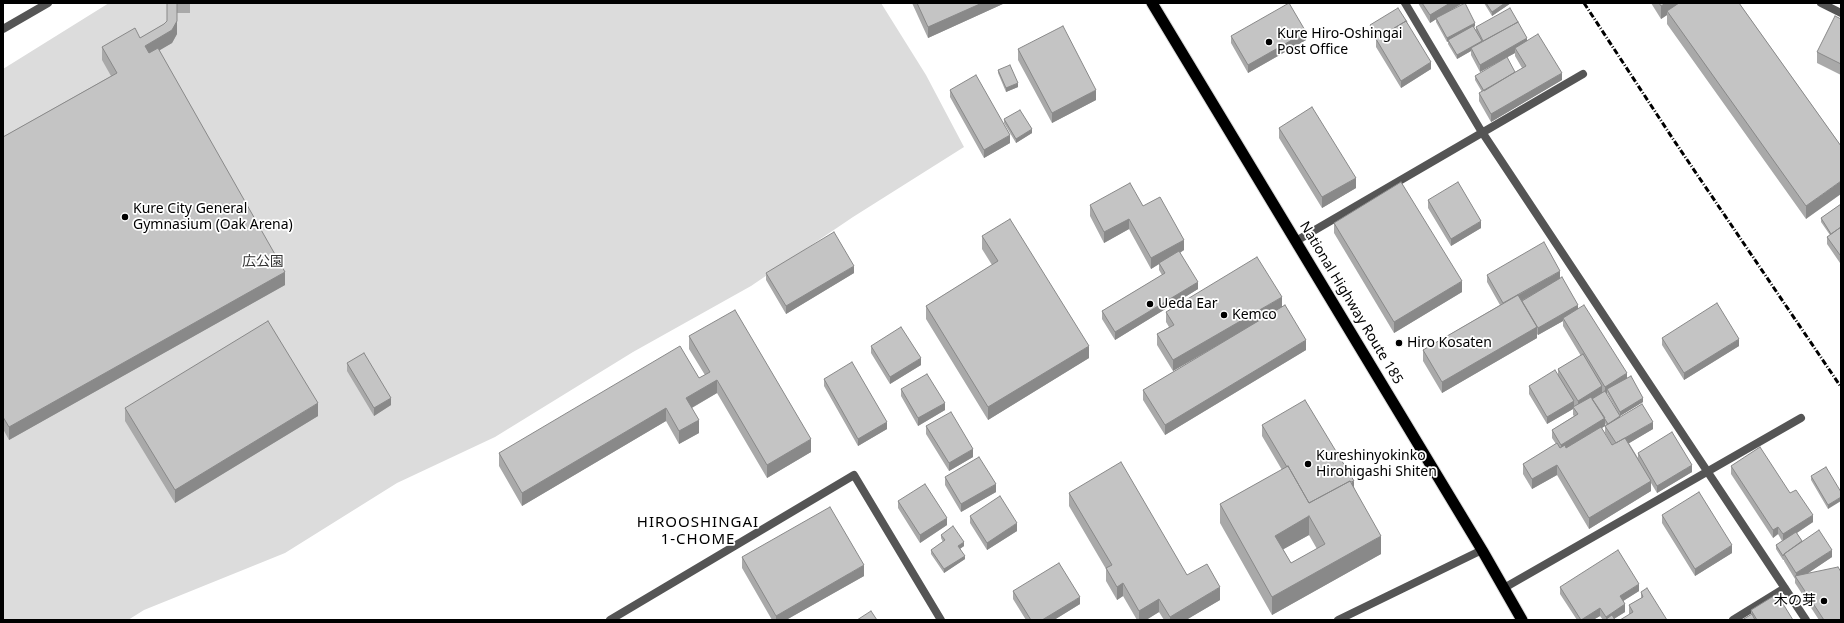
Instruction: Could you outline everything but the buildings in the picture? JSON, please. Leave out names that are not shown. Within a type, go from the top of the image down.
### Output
[{"type":"highway","name":"National Highway Route 185","points":[[1152,3],[1482,550],[1522,620]]},
{"type":"street","points":[[3,29],[48,3]]},
{"type":"street","points":[[1405,3],[1482,132],[1806,620]]},
{"type":"street","points":[[1821,3],[1841,14]]},
{"type":"street","points":[[1296,241],[1583,74]]},
{"type":"street","points":[[1504,588],[1801,418]]},
{"type":"street","points":[[610,620],[854,475],[941,620]]},
{"type":"street","points":[[1338,620],[1482,550]]},
{"type":"street","points":[[1733,620],[1785,588]]},
{"type":"green space","name":"広公園","points":[[109,3],[881,3],[926,75],[964,147],[853,217],[751,286],[633,352],[495,437],[397,483],[285,553],[144,610],[128,620],[3,620],[3,69]]},
{"type":"railway","points":[[1584,3],[1673,139],[1841,387]]},
{"type":"place","name":"Kure Hiro-Oshingai Post Office","points":[[1269,42]]},
{"type":"place","name":"Kure City General Gymnasium (Oak Arena)","points":[[125,217]]},
{"type":"place","name":"Ueda Ear","points":[[1150,304]]},
{"type":"place","name":"Kemco","points":[[1224,315]]},
{"type":"place","name":"Hiro Kosaten","points":[[1399,343]]},
{"type":"place","name":"Kureshinyokinko Hirohigashi Shiten","points":[[1308,464]]},
{"type":"place","name":"木の芽","points":[[1824,601]]},
{"type":"district","name":"HIROOSHINGAI 1-CHOME","points":[[698,532]]}]
